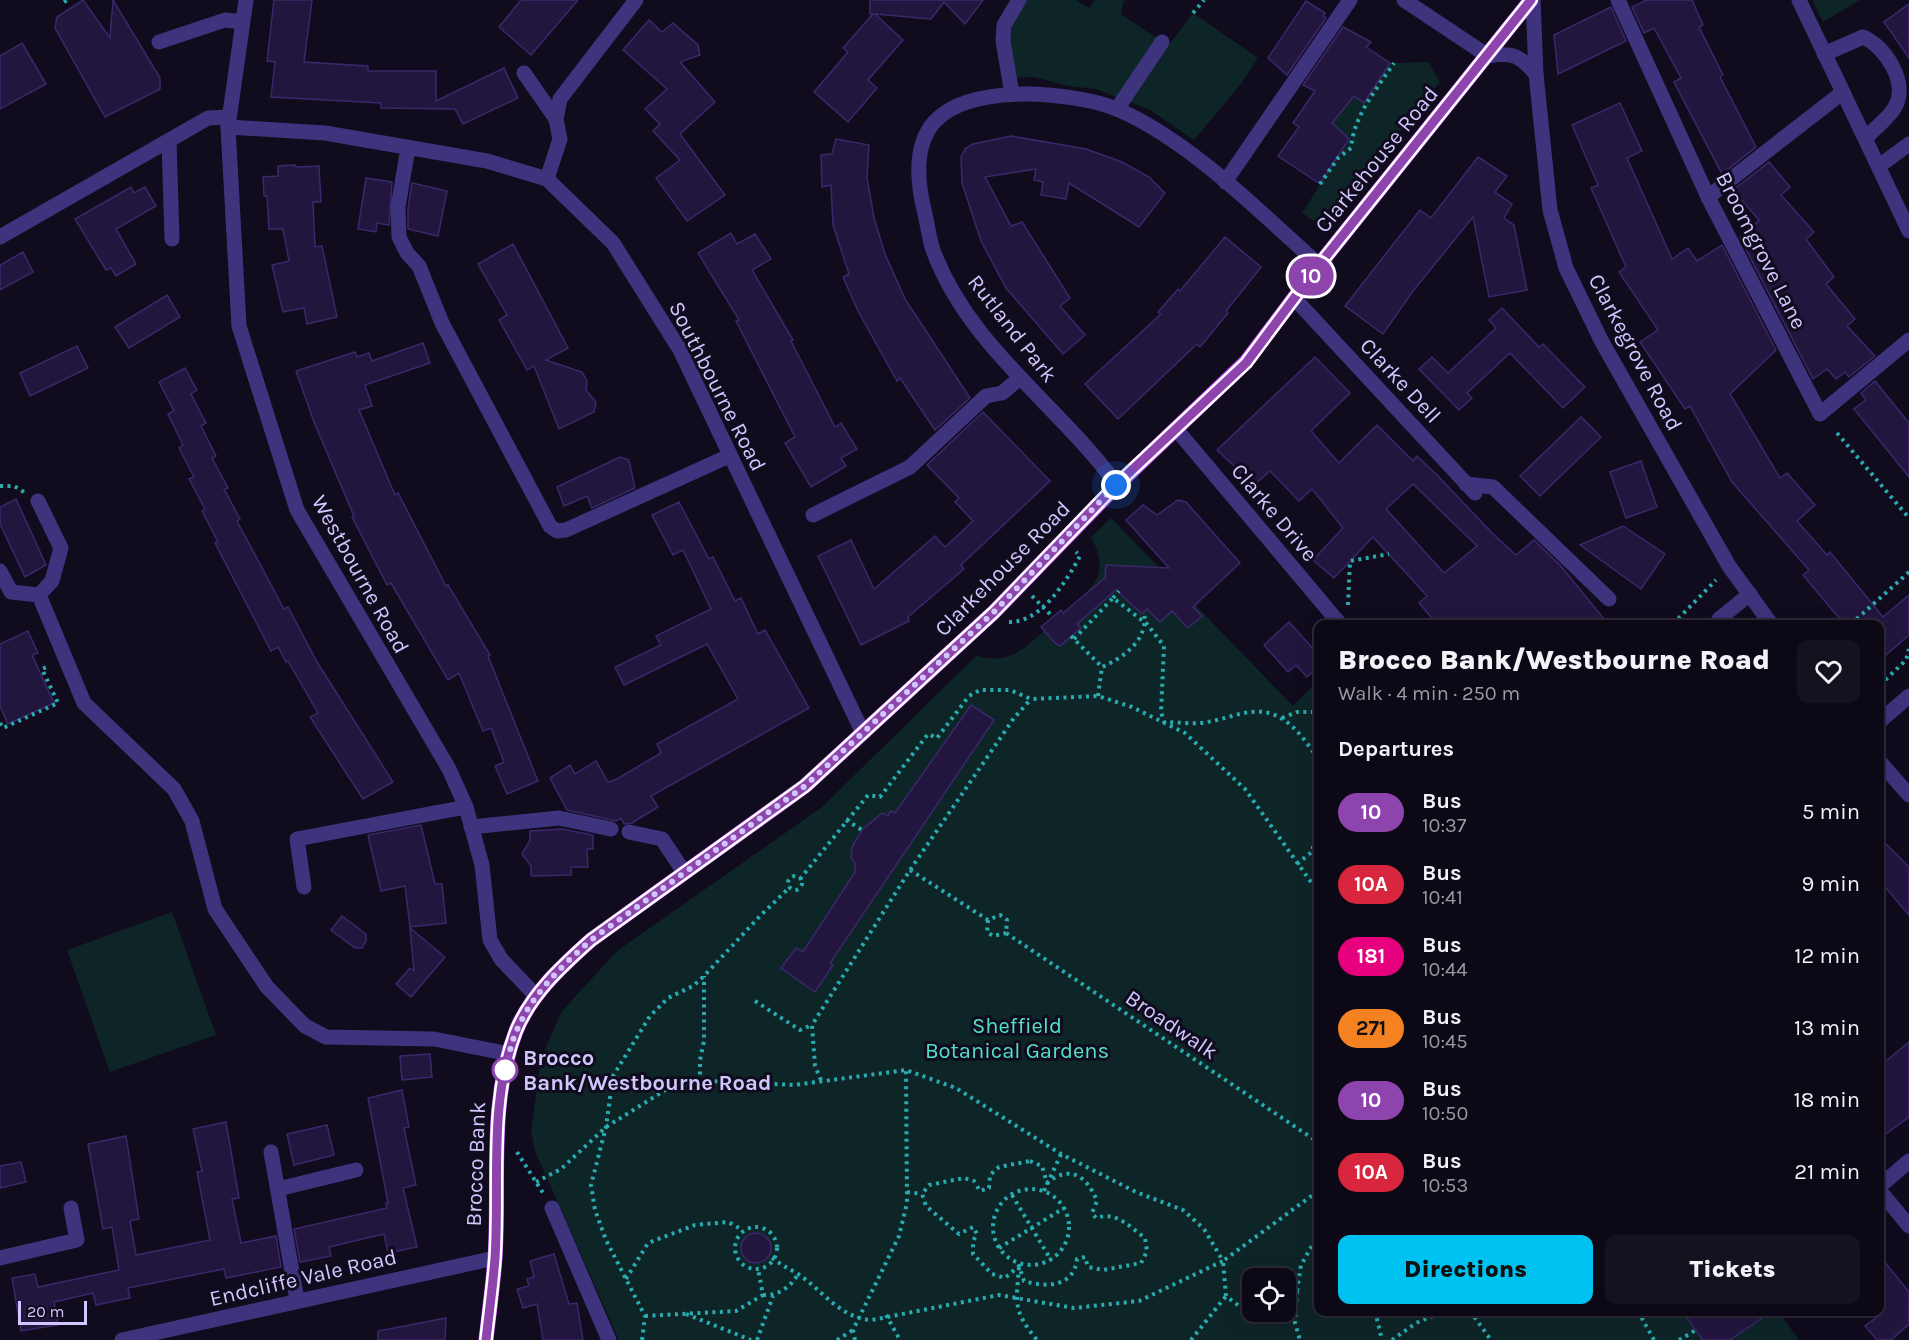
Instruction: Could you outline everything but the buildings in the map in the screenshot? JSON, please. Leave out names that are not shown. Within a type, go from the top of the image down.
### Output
[{"type":"main road","name":"Clarkehouse Road","points":[[536,996],[591,940],[805,786],[994,612],[1116,485],[1246,363],[1319,265],[1532,0]]},
{"type":"main road","name":"Brocco Bank","points":[[486,1340],[495,1258],[500,1089],[517,1030],[536,996]]},
{"type":"street","name":"Westbourne Road","points":[[246,0],[228,122],[239,326],[297,510],[449,769],[466,807],[482,865],[490,940],[501,959],[536,996]]},
{"type":"street","points":[[547,179],[560,139],[556,119],[560,99],[636,0]]},
{"type":"street","points":[[1012,94],[1004,41],[1004,25],[1019,0]]},
{"type":"street","points":[[1225,182],[1350,0]]},
{"type":"street","points":[[1404,0],[1488,56],[1507,53],[1518,57],[1536,74]]},
{"type":"street","name":"Clarkegrove Road","points":[[1532,0],[1536,74],[1550,210],[1566,268],[1602,342],[1729,566],[1769,620]]},
{"type":"street","name":"Broomgrove Lane","points":[[1618,0],[1708,197],[1820,414],[1909,340]]},
{"type":"street","points":[[1798,0],[1909,231]]},
{"type":"street","points":[[159,42],[225,20],[242,22]]},
{"type":"street","points":[[1824,54],[1863,37],[1873,42],[1893,68],[1900,89],[1895,107],[1866,138]]},
{"type":"street","points":[[1117,109],[1162,42]]},
{"type":"street","points":[[524,73],[556,119]]},
{"type":"street","points":[[1708,197],[1843,92]]},
{"type":"street","name":"Rutland Park","points":[[1116,485],[1020,378],[958,299],[933,250],[920,197],[917,166],[922,141],[936,120],[952,107],[973,99],[1012,94],[1042,94],[1117,109],[1163,134],[1225,182],[1319,265]]},
{"type":"street","name":"Southbourne Road","points":[[0,237],[208,118],[326,133],[487,161],[547,179],[614,243],[680,350],[863,733]]},
{"type":"street","points":[[169,141],[172,239]]},
{"type":"street","points":[[1879,166],[1909,144]]},
{"type":"street","points":[[408,148],[398,207],[399,237],[407,253],[419,266],[442,323],[550,526],[557,531],[566,530],[729,456]]},
{"type":"street","name":"Clarke Dell","points":[[1294,298],[1471,489],[1493,487],[1609,599]]},
{"type":"street","points":[[813,515],[910,467],[986,396],[1002,393],[1020,378]]},
{"type":"street","name":"Clarke Drive","points":[[1176,429],[1344,619]]},
{"type":"street","points":[[38,501],[61,548],[52,581],[39,595]]},
{"type":"street","points":[[0,571],[11,592],[39,595]]},
{"type":"street","points":[[1719,620],[1750,594]]},
{"type":"street","points":[[39,595],[84,703],[174,789],[192,821],[215,909],[267,987],[305,1026],[326,1037],[434,1039],[509,1054]]},
{"type":"street","points":[[1884,718],[1909,696]]},
{"type":"street","points":[[1884,767],[1909,795]]},
{"type":"street","points":[[304,887],[297,839],[466,807]]},
{"type":"street","points":[[471,827],[559,818],[611,829]]},
{"type":"street","points":[[628,832],[662,839],[684,872]]},
{"type":"street","points":[[271,1152],[297,1300]]},
{"type":"street","points":[[1884,1183],[1909,1161]]},
{"type":"street","points":[[278,1189],[356,1170]]},
{"type":"street","points":[[1884,1196],[1909,1226]]},
{"type":"street","points":[[0,1258],[77,1240],[71,1208]]},
{"type":"street","points":[[552,1208],[609,1340]]},
{"type":"street","name":"Endcliffe Vale Road","points":[[122,1340],[175,1335],[297,1300],[495,1258]]},
{"type":"path","points":[[1193,13],[1204,0]]},
{"type":"path","points":[[1320,184],[1338,158],[1351,148],[1354,127],[1359,116],[1394,63]]},
{"type":"path","points":[[1838,433],[1909,518]]},
{"type":"path","points":[[994,612],[1005,622],[1017,622],[1042,607],[1080,556],[1063,541]]},
{"type":"path","points":[[1344,619],[1350,561],[1389,554]]},
{"type":"path","points":[[1677,620],[1729,566]]},
{"type":"path","points":[[1855,620],[1909,572]]},
{"type":"path","points":[[1102,667],[1073,638],[1119,591]]},
{"type":"path","points":[[1034,598],[1053,617]]},
{"type":"path","points":[[1113,598],[1147,624],[1164,646],[1161,712],[1164,722]]},
{"type":"path","points":[[1102,667],[1121,659],[1137,642],[1147,624],[1144,612]]},
{"type":"path","points":[[1884,681],[1906,660],[1909,649]]},
{"type":"path","points":[[0,723],[3,728],[58,703],[42,669],[66,659]]},
{"type":"path","points":[[1098,696],[1102,667]]},
{"type":"path","points":[[790,887],[796,889],[800,887],[800,879],[868,795],[880,797],[928,734],[937,738],[969,696],[980,690],[1010,690],[1031,699],[1098,696],[1132,707],[1185,733],[1245,789],[1314,886]]},
{"type":"path","points":[[755,1000],[800,1030],[812,1025],[910,870],[1014,718],[1031,699]]},
{"type":"path","points":[[1164,722],[1209,722],[1259,710],[1282,718],[1314,754]]},
{"type":"path","points":[[1282,718],[1298,712],[1314,712]]},
{"type":"path","points":[[846,820],[862,830]]},
{"type":"path","points":[[1298,864],[1313,851],[1314,842]]},
{"type":"path","name":"Broadwalk","points":[[910,870],[988,920]]},
{"type":"path","points":[[642,1340],[645,1316],[606,1240],[595,1210],[591,1185],[606,1127],[613,1076],[650,1016],[668,998],[693,986],[704,976],[759,916],[790,887],[790,878],[800,879]]},
{"type":"path","name":"Broadwalk","points":[[988,920],[1000,915],[1007,920],[1006,933]]},
{"type":"path","name":"Broadwalk","points":[[988,920],[987,932],[993,936],[1006,933],[1314,1139]]},
{"type":"path","points":[[700,1082],[700,1060],[704,1041],[704,976]]},
{"type":"path","points":[[812,1025],[815,1066],[821,1080]]},
{"type":"path","points":[[536,1182],[561,1169],[606,1127],[667,1089],[700,1082],[794,1085],[906,1070],[956,1088],[1062,1154],[1136,1192],[1183,1210],[1204,1229],[1223,1261],[1226,1296],[1191,1340]]},
{"type":"path","points":[[837,1340],[853,1330],[899,1236],[907,1192],[904,1124],[906,1070]]},
{"type":"path","points":[[499,1123],[552,1208]]},
{"type":"path","points":[[1044,1191],[1062,1154]]},
{"type":"path","points":[[922,1194],[929,1185],[964,1178],[974,1181],[980,1191],[989,1188],[990,1175],[999,1167],[1030,1161],[1042,1166],[1047,1183]]},
{"type":"path","points":[[922,1194],[926,1206],[959,1234],[972,1227],[977,1234],[972,1241],[972,1254],[992,1274],[1005,1278],[1020,1265],[1051,1260],[1060,1252],[1069,1231],[1064,1208],[1044,1191],[1032,1189],[1012,1195],[1001,1203],[995,1214],[993,1226],[999,1248],[1020,1265],[1024,1281],[1040,1286],[1067,1281],[1076,1271],[1077,1259],[1085,1257],[1088,1267],[1103,1270],[1141,1263],[1147,1251],[1145,1238],[1117,1218],[1106,1214],[1096,1218],[1092,1213],[1098,1201],[1092,1188],[1073,1173],[1059,1173],[1047,1183]]},
{"type":"path","points":[[907,1192],[922,1194]]},
{"type":"path","points":[[770,1256],[798,1274],[844,1312],[858,1320],[872,1320],[886,1315],[999,1295],[1074,1308],[1138,1301],[1223,1261],[1314,1194]]},
{"type":"path","points":[[1012,1195],[1051,1260]]},
{"type":"path","points":[[999,1248],[1064,1208]]},
{"type":"path","points":[[626,1279],[648,1243],[695,1225],[728,1222],[743,1230]]},
{"type":"path","points":[[754,1227],[768,1230],[776,1242],[776,1256],[770,1264],[758,1269],[741,1262],[735,1252],[737,1239],[743,1230],[754,1227]]},
{"type":"path","points":[[1300,1340],[1295,1323],[1297,1291],[1301,1265],[1314,1242]]},
{"type":"path","points":[[1020,1265],[1017,1297],[1020,1320],[1037,1340]]},
{"type":"path","points":[[758,1269],[763,1295]]},
{"type":"path","points":[[757,1340],[773,1296],[792,1284],[798,1274]]},
{"type":"path","points":[[645,1316],[679,1312],[736,1311],[763,1295],[773,1296]]},
{"type":"path","points":[[1226,1296],[1242,1308]]},
{"type":"path","points":[[679,1312],[708,1321],[750,1340]]},
{"type":"path","points":[[886,1315],[900,1340]]},
{"type":"path","points":[[1376,1316],[1383,1340]]},
{"type":"path","points":[[1392,1340],[1416,1323],[1433,1316]]},
{"type":"path","points":[[1473,1316],[1491,1340]]},
{"type":"path","points":[[1641,1316],[1654,1340]]},
{"type":"path","points":[[853,1330],[855,1340]]},
{"type":"path","points":[[1679,1340],[1696,1330]]},
{"type":"green space","points":[[1019,0],[1076,0],[1089,8],[1095,0],[1124,0],[1121,14],[1168,46],[1193,13],[1258,58],[1241,84],[1194,140],[1150,110],[1096,89],[1069,86],[1034,77],[1009,78],[1003,41]]},
{"type":"green space","points":[[1812,0],[1860,0],[1823,22]]},
{"type":"green space","points":[[1428,62],[1440,82],[1323,227],[1302,213],[1349,140],[1332,123],[1343,109],[1347,92],[1364,102],[1390,63]]},
{"type":"green space","name":"Sheffield Botanical Gardens","points":[[1111,518],[1293,706],[1314,685],[1314,1316],[1782,1316],[1799,1340],[619,1340],[535,1151],[531,1131],[541,1058],[562,1011],[617,951],[822,807],[976,656],[1006,657],[1028,645],[1044,631],[1041,627],[1061,610],[1064,613],[1090,588],[1096,580],[1100,562],[1091,537]]},
{"type":"green space","points":[[172,912],[216,1035],[110,1072],[67,950]]},
{"type":"bus line","name":"10","points":[[486,1340],[495,1258],[500,1089],[517,1030],[536,996],[591,940],[805,786],[994,612],[1116,485],[1246,363],[1319,265],[1531,0]]},
{"type":"place","name":"Brocco Bank/Westbourne Road","points":[[505,1070]]},
{"type":"route","points":[[505,1070],[517,1030],[536,996],[561,968],[591,940],[805,786],[994,612],[1116,485]]}]
